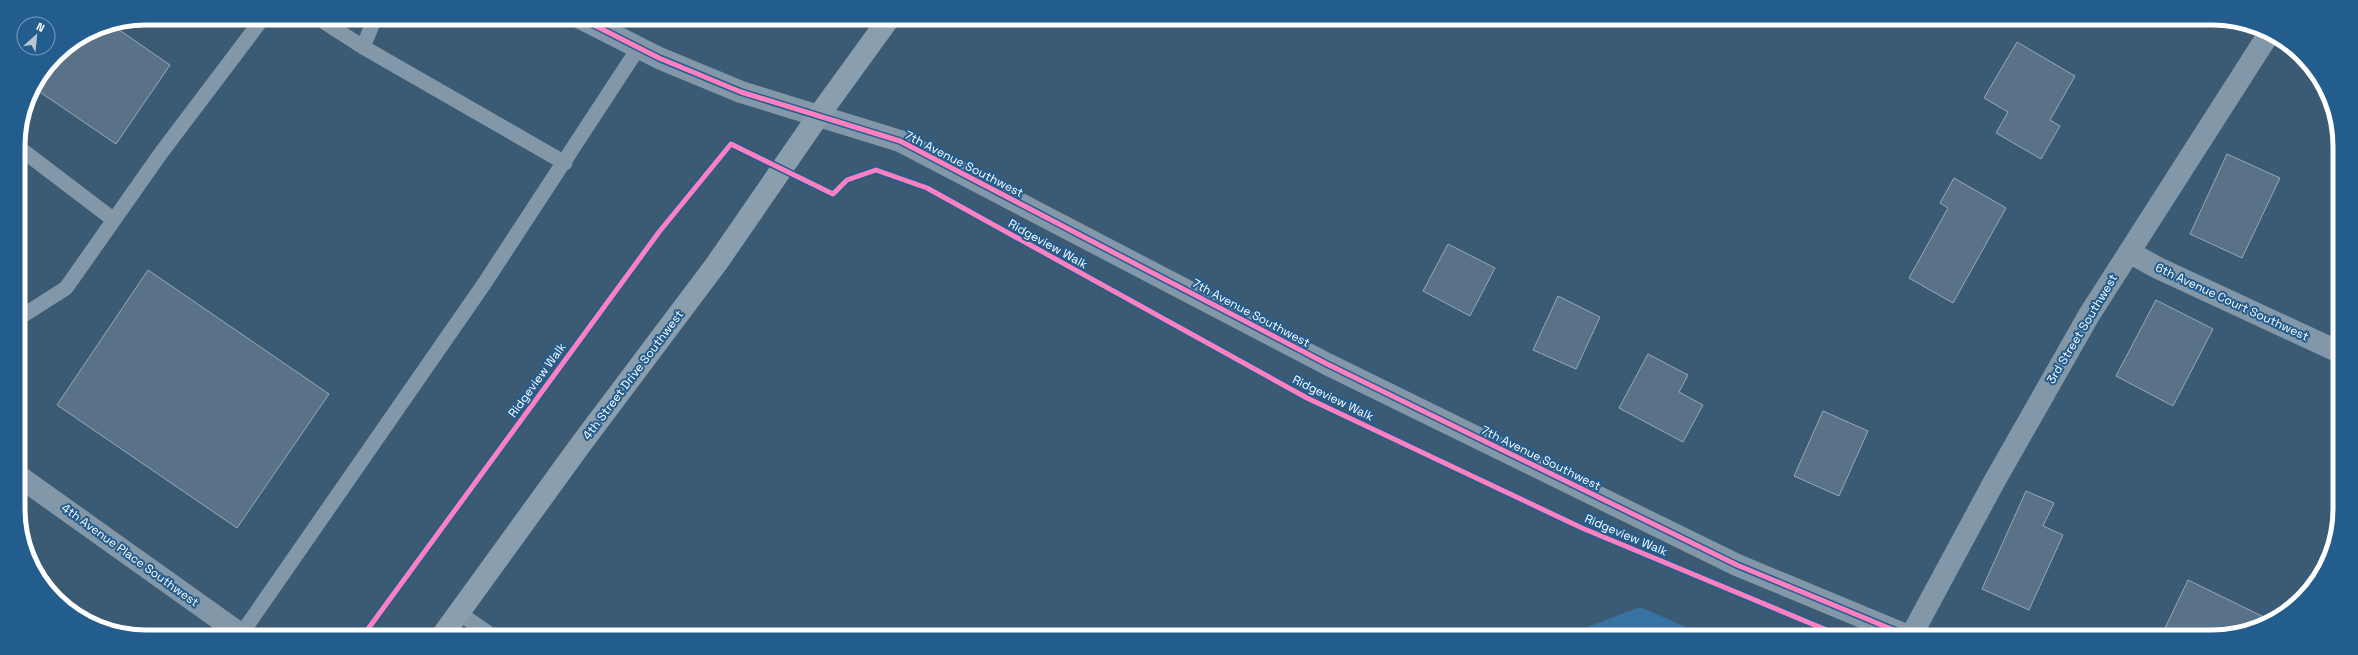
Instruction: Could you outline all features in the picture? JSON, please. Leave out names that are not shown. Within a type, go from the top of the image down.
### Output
[{"type":"main road","name":"4th Street Drive Southwest","points":[[446,630],[581,444],[717,262],[819,115],[884,25]]},
{"type":"street","name":"7th Avenue Southwest","points":[[594,25],[639,48],[741,92],[900,141],[1327,364],[1737,565],[1895,630]]},
{"type":"street","name":"3rd Street Southwest","points":[[1913,630],[1998,475],[2089,315],[2266,38]]},
{"type":"street","name":"6th Avenue Court Southwest","points":[[2129,252],[2158,268],[2333,349]]},
{"type":"street","name":"4th Avenue Place Southwest","points":[[25,481],[236,630]]},
{"type":"lane","points":[[25,314],[66,288],[161,153],[258,25]]},
{"type":"lane","points":[[329,25],[363,47],[565,163]]},
{"type":"lane","points":[[363,47],[372,25]]},
{"type":"lane","points":[[242,630],[484,284],[565,163],[639,48]]},
{"type":"lane","points":[[25,152],[114,220]]},
{"type":"lane","points":[[459,613],[484,630]]},
{"type":"shaded area","points":[[1640,607],[1692,630],[1589,630],[1590,626]]},
{"type":"building","points":[[117,28],[170,65],[116,144],[38,91],[55,66],[66,55],[92,37]]},
{"type":"building","points":[[2017,42],[2075,76],[2050,120],[2060,126],[2041,159],[1996,133],[2008,112],[1984,98]]},
{"type":"building","points":[[2227,154],[2280,178],[2242,258],[2190,234]]},
{"type":"building","points":[[1954,178],[2006,208],[1953,303],[1909,278],[1948,208],[1940,203]]},
{"type":"building","points":[[1448,244],[1495,268],[1470,316],[1423,291]]},
{"type":"building","points":[[148,270],[329,394],[237,528],[57,405]]},
{"type":"building","points":[[1558,296],[1600,317],[1576,369],[1533,350]]},
{"type":"building","points":[[2156,300],[2213,329],[2173,406],[2116,376]]},
{"type":"building","points":[[1648,354],[1688,375],[1679,392],[1703,405],[1683,442],[1619,408]]},
{"type":"building","points":[[1823,411],[1868,431],[1839,496],[1794,476]]},
{"type":"building","points":[[2026,491],[2054,503],[2043,526],[2063,535],[2029,610],[1982,589]]},
{"type":"building","points":[[2188,580],[2265,618],[2236,628],[2220,630],[2169,630],[2165,628]]},
{"type":"cycle path","points":[[594,25],[659,58],[741,92],[900,141],[1327,364],[1737,565],[1894,630]]},
{"type":"cycle path","name":"Ridgeview Walk","points":[[367,630],[659,232],[731,144],[833,194],[847,180],[876,170],[927,188],[1307,398],[1582,528],[1827,630]]}]
